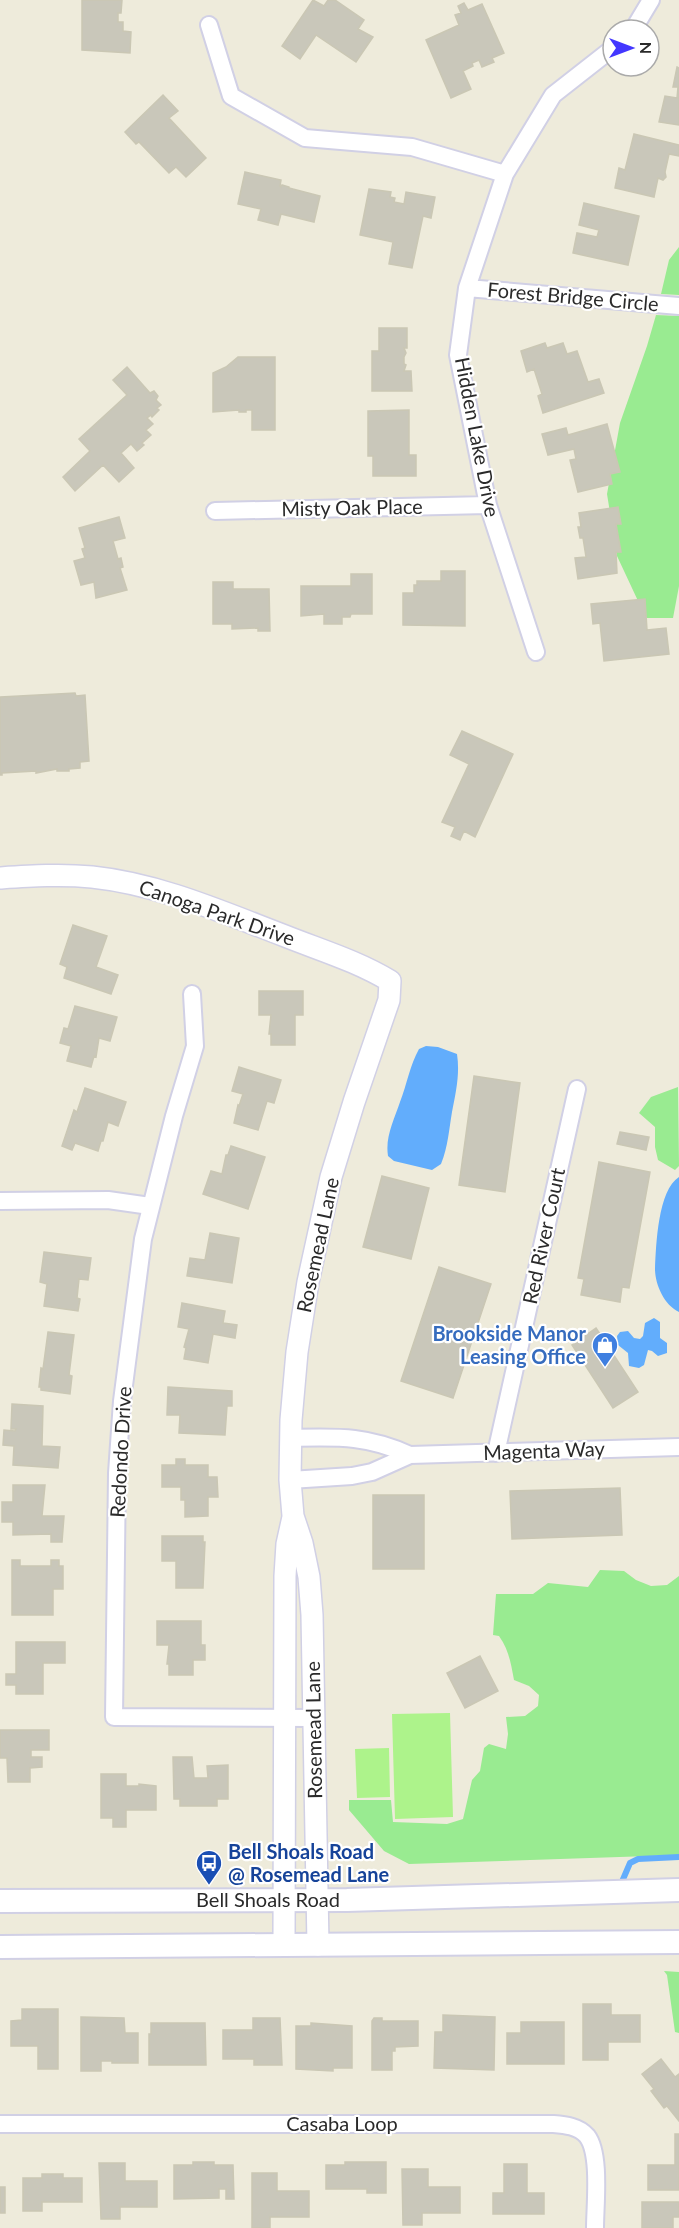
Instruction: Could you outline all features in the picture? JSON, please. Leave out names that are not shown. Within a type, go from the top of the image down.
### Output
[{"type":"main road","name":"Bell Shoals Road","points":[[0,1901],[316,1900],[679,1890]]},
{"type":"main road","points":[[0,1947],[679,1942]]},
{"type":"street","points":[[640,18],[651,0]]},
{"type":"street","points":[[209,25],[231,96],[305,138],[412,147],[505,174]]},
{"type":"street","name":"Hidden Lake Drive","points":[[536,652],[488,505],[458,355],[467,288],[505,174],[553,95],[601,57]]},
{"type":"street","name":"Forest Bridge Circle","points":[[467,288],[679,306]]},
{"type":"street","name":"Misty Oak Place","points":[[215,511],[488,505]]},
{"type":"street","name":"Canoga Park Drive","points":[[0,878],[71,876],[121,881],[147,887],[196,902],[362,965],[390,981]]},
{"type":"street","name":"Rosemead Lane","points":[[318,1945],[311,1595],[302,1543],[293,1516],[290,1438],[297,1352],[315,1247],[331,1178],[350,1113],[389,1000],[390,981]]},
{"type":"street","name":"Redondo Drive","points":[[192,994],[195,1046],[150,1206],[136,1285],[122,1401],[117,1473],[114,1717],[315,1718]]},
{"type":"street","name":"Red River Court","points":[[496,1453],[577,1089]]},
{"type":"street","points":[[0,1202],[108,1200],[150,1206]]},
{"type":"street","name":"Magenta Way","points":[[290,1438],[325,1437],[371,1440],[410,1455],[679,1447]]},
{"type":"street","name":"Magenta Way","points":[[290,1480],[352,1476],[372,1472],[410,1455]]},
{"type":"street","name":"Rosemead Lane","points":[[284,1945],[285,1576],[287,1544],[293,1516]]},
{"type":"street","name":"Casaba Loop","points":[[0,2124],[553,2124],[568,2126],[586,2135],[595,2154],[595,2228]]},
{"type":"green space","points":[[679,247],[679,295],[661,294],[669,260]]},
{"type":"green space","points":[[656,315],[679,316],[679,586],[673,618],[646,618],[617,556],[607,494],[620,423]]},
{"type":"green space","points":[[678,1087],[679,1166],[675,1170],[658,1160],[655,1147],[655,1127],[639,1113],[651,1097]]},
{"type":"green space","points":[[600,1570],[624,1571],[636,1580],[651,1586],[667,1585],[679,1576],[679,1855],[409,1864],[384,1851],[349,1810],[349,1800],[391,1800],[393,1822],[447,1824],[463,1819],[472,1780],[480,1771],[484,1748],[489,1744],[506,1749],[508,1734],[506,1717],[525,1716],[538,1706],[539,1695],[529,1686],[514,1680],[505,1647],[499,1636],[493,1635],[496,1594],[533,1594],[548,1583],[588,1587]]},
{"type":"green space","points":[[450,1713],[453,1817],[395,1819],[392,1714]]},
{"type":"green space","points":[[389,1748],[390,1797],[357,1798],[355,1749]]},
{"type":"green space","points":[[664,1971],[679,1972],[679,2033],[675,2032],[667,1975]]},
{"type":"water","points":[[426,1046],[438,1047],[457,1054],[458,1061],[456,1090],[445,1151],[441,1164],[432,1170],[394,1161],[388,1156],[387,1149],[391,1129],[413,1062],[419,1049]]},
{"type":"water","points":[[679,1177],[679,1312],[661,1294],[655,1269],[657,1233],[662,1205],[672,1184]]},
{"type":"water","points":[[654,1318],[660,1322],[660,1338],[667,1343],[667,1353],[658,1356],[648,1350],[644,1365],[639,1368],[629,1366],[628,1353],[618,1345],[617,1336],[620,1332],[628,1331],[634,1338],[640,1339],[643,1336],[645,1323]]},
{"type":"building","points":[[82,0],[122,0],[118,22],[123,22],[123,31],[131,32],[130,53],[82,50]]},
{"type":"building","points":[[313,0],[324,6],[328,0],[335,0],[364,20],[358,29],[373,37],[356,62],[316,35],[300,59],[282,46]]},
{"type":"building","points":[[464,3],[468,10],[482,4],[504,53],[492,58],[494,62],[482,67],[479,60],[472,63],[473,66],[463,71],[471,89],[451,98],[426,40],[459,25],[455,15],[461,13],[458,6]]},
{"type":"building","points":[[677,67],[679,68],[679,125],[659,122],[665,96],[677,98],[678,87],[673,87]]},
{"type":"building","points":[[163,95],[178,111],[169,118],[206,158],[186,177],[176,167],[169,173],[139,142],[136,144],[125,132]]},
{"type":"building","points":[[634,134],[679,145],[679,156],[669,154],[666,177],[663,180],[658,178],[654,197],[615,188],[619,168],[625,170]]},
{"type":"building","points":[[245,172],[281,180],[281,187],[282,185],[320,196],[314,222],[281,214],[278,225],[258,220],[261,209],[238,204]]},
{"type":"building","points":[[369,189],[391,192],[390,197],[395,198],[394,202],[404,204],[406,192],[435,197],[431,218],[423,216],[412,268],[389,264],[393,242],[360,235]]},
{"type":"building","points":[[584,203],[639,216],[628,265],[573,253],[577,233],[597,237],[599,230],[579,225]]},
{"type":"building","points":[[379,328],[407,328],[404,371],[411,371],[412,391],[372,391],[372,351],[379,351]]},
{"type":"building","points":[[545,343],[547,348],[563,343],[567,354],[577,351],[588,382],[599,379],[604,393],[543,413],[538,396],[542,394],[534,369],[527,372],[521,351]]},
{"type":"building","points":[[238,357],[275,357],[275,430],[252,430],[252,410],[213,412],[213,373],[226,367]]},
{"type":"building","points":[[127,367],[150,393],[154,391],[158,396],[156,400],[161,405],[157,408],[159,410],[152,417],[151,415],[147,418],[153,424],[146,430],[151,435],[137,451],[131,444],[121,453],[134,468],[119,482],[103,465],[75,491],[63,477],[90,451],[79,439],[127,395],[113,380]]},
{"type":"building","points":[[409,410],[409,455],[416,455],[416,476],[373,476],[373,456],[368,456],[368,411]]},
{"type":"building","points":[[607,424],[620,472],[610,474],[612,484],[578,492],[570,460],[576,459],[574,449],[548,455],[542,434],[566,428],[568,435]]},
{"type":"building","points":[[618,507],[621,524],[616,524],[621,552],[616,552],[617,573],[578,579],[575,558],[586,557],[583,538],[580,538],[578,527],[581,527],[579,513]]},
{"type":"building","points":[[119,517],[125,538],[113,541],[118,559],[121,558],[123,567],[120,568],[127,590],[96,598],[94,582],[81,585],[74,561],[85,558],[82,549],[85,548],[79,528]]},
{"type":"building","points":[[441,571],[465,571],[465,626],[403,625],[403,593],[414,593],[414,585],[417,585],[417,581],[441,581]]},
{"type":"building","points":[[351,574],[372,574],[372,614],[351,614],[350,617],[342,617],[342,624],[324,624],[324,614],[301,616],[301,586],[351,586]]},
{"type":"building","points":[[213,582],[233,582],[233,589],[269,589],[270,631],[258,631],[258,628],[232,629],[232,624],[213,624]]},
{"type":"building","points":[[645,599],[647,630],[666,628],[669,654],[604,661],[600,623],[593,624],[591,604]]},
{"type":"building","points":[[75,693],[76,696],[85,695],[89,761],[80,762],[80,768],[69,769],[69,771],[57,771],[57,769],[0,775],[0,697]]},
{"type":"building","points":[[462,731],[513,754],[475,837],[464,831],[460,840],[451,836],[455,827],[442,822],[469,764],[450,755]]},
{"type":"building","points":[[73,925],[107,936],[96,967],[118,975],[111,994],[64,978],[67,967],[60,964]]},
{"type":"building","points":[[259,991],[303,991],[303,1015],[295,1015],[295,1045],[271,1045],[271,1034],[269,1034],[271,1015],[259,1015]]},
{"type":"building","points":[[75,1006],[117,1017],[110,1041],[99,1038],[96,1057],[94,1056],[91,1067],[67,1061],[71,1046],[60,1043],[64,1028],[68,1029]]},
{"type":"building","points":[[239,1067],[281,1080],[274,1103],[267,1101],[258,1130],[234,1123],[243,1094],[232,1091]]},
{"type":"building","points":[[474,1076],[520,1083],[505,1192],[459,1185]]},
{"type":"building","points":[[85,1088],[126,1102],[118,1126],[108,1122],[98,1151],[75,1143],[72,1150],[62,1146],[74,1110],[77,1112]]},
{"type":"building","points":[[620,1132],[649,1137],[646,1150],[617,1144]]},
{"type":"building","points":[[231,1146],[265,1157],[248,1209],[203,1194],[211,1171],[222,1174],[226,1155]]},
{"type":"building","points":[[599,1162],[650,1172],[629,1288],[622,1287],[620,1302],[581,1295],[584,1279],[578,1278]]},
{"type":"building","points":[[382,1176],[429,1188],[411,1259],[363,1247]]},
{"type":"building","points":[[210,1233],[239,1238],[232,1283],[187,1276],[190,1258],[205,1260]]},
{"type":"building","points":[[44,1252],[91,1258],[88,1280],[79,1279],[78,1311],[44,1306],[47,1284],[40,1282]]},
{"type":"building","points":[[439,1267],[491,1284],[453,1398],[401,1381]]},
{"type":"building","points":[[182,1303],[225,1311],[223,1323],[237,1325],[235,1338],[213,1334],[208,1363],[184,1359],[186,1348],[184,1347],[189,1329],[178,1327]]},
{"type":"building","name":"Brookside Manor Leasing Office","points":[[596,1328],[638,1392],[613,1408],[572,1345]]},
{"type":"building","points":[[48,1332],[74,1335],[69,1375],[72,1376],[70,1394],[41,1390],[39,1387]]},
{"type":"building","points":[[168,1387],[232,1391],[232,1406],[227,1406],[225,1435],[179,1433],[180,1415],[167,1415]]},
{"type":"building","points":[[12,1404],[43,1406],[42,1446],[60,1447],[58,1468],[13,1465],[14,1446],[3,1445],[4,1430],[15,1431],[16,1429],[11,1429]]},
{"type":"building","points":[[176,1459],[185,1459],[185,1465],[208,1465],[208,1477],[217,1477],[218,1497],[208,1497],[208,1516],[185,1517],[185,1500],[181,1500],[181,1487],[162,1487],[162,1465],[176,1465]]},
{"type":"building","points":[[13,1485],[45,1485],[42,1516],[64,1516],[62,1542],[51,1542],[51,1534],[13,1535],[13,1522],[2,1522],[2,1502],[13,1502]]},
{"type":"building","points":[[620,1488],[622,1535],[512,1539],[510,1491]]},
{"type":"building","points":[[373,1495],[424,1495],[424,1569],[373,1569]]},
{"type":"building","points":[[162,1536],[203,1536],[203,1542],[205,1542],[203,1588],[176,1588],[176,1561],[162,1561]]},
{"type":"building","points":[[12,1560],[20,1560],[20,1566],[51,1566],[51,1560],[59,1560],[59,1566],[63,1566],[63,1589],[53,1589],[53,1615],[12,1615]]},
{"type":"building","points":[[157,1621],[201,1621],[201,1645],[205,1645],[205,1660],[193,1660],[193,1675],[169,1675],[169,1664],[167,1664],[169,1645],[157,1645]]},
{"type":"building","points":[[16,1642],[65,1642],[65,1663],[43,1663],[43,1694],[16,1694],[16,1685],[6,1685],[6,1674],[16,1674]]},
{"type":"building","points":[[480,1656],[498,1691],[465,1708],[447,1673]]},
{"type":"building","points":[[0,1730],[49,1730],[49,1750],[31,1750],[31,1757],[42,1757],[42,1767],[30,1768],[30,1782],[8,1782],[7,1758],[0,1758]]},
{"type":"building","points":[[173,1757],[192,1757],[194,1778],[208,1778],[207,1766],[228,1765],[228,1799],[217,1799],[217,1806],[180,1806],[180,1799],[174,1799]]},
{"type":"building","points":[[101,1774],[126,1774],[126,1786],[139,1786],[139,1784],[156,1786],[156,1810],[126,1810],[126,1827],[113,1827],[113,1818],[101,1818]]},
{"type":"building","points":[[583,2004],[611,2004],[611,2015],[640,2015],[640,2042],[608,2042],[608,2060],[583,2060]]},
{"type":"building","points":[[22,2009],[58,2009],[58,2069],[38,2069],[38,2046],[11,2046],[11,2021],[22,2020]]},
{"type":"building","points":[[443,2015],[495,2017],[494,2070],[434,2068],[435,2032],[443,2032]]},
{"type":"building","points":[[81,2017],[124,2018],[125,2033],[138,2033],[138,2063],[101,2061],[101,2071],[81,2071]]},
{"type":"building","points":[[253,2018],[280,2018],[282,2065],[254,2065],[254,2059],[223,2059],[223,2030],[253,2030]]},
{"type":"building","points":[[374,2018],[382,2018],[382,2021],[418,2021],[418,2046],[395,2047],[395,2051],[392,2051],[392,2070],[372,2070],[372,2021]]},
{"type":"building","points":[[521,2022],[564,2022],[564,2064],[507,2064],[507,2033],[521,2033]]},
{"type":"building","points":[[151,2023],[205,2023],[206,2065],[149,2065]]},
{"type":"building","points":[[311,2023],[352,2026],[352,2068],[333,2068],[333,2071],[296,2069],[296,2026],[311,2026]]},
{"type":"building","points":[[661,2059],[675,2077],[679,2074],[679,2121],[667,2106],[664,2108],[651,2091],[654,2089],[642,2074]]},
{"type":"building","points":[[675,2134],[679,2134],[679,2190],[648,2190],[648,2165],[675,2165]]},
{"type":"building","points":[[193,2162],[233,2165],[234,2199],[226,2199],[226,2189],[219,2189],[219,2198],[174,2199],[174,2165],[193,2165]]},
{"type":"building","points":[[345,2162],[386,2162],[386,2193],[367,2193],[367,2189],[326,2189],[326,2165],[345,2165]]},
{"type":"building","points":[[99,2163],[125,2163],[125,2181],[157,2181],[157,2207],[120,2207],[120,2219],[101,2219]]},
{"type":"building","points":[[504,2164],[527,2164],[527,2193],[544,2193],[544,2214],[493,2214],[493,2193],[504,2193]]},
{"type":"building","points":[[402,2169],[428,2169],[428,2187],[460,2187],[460,2213],[422,2213],[422,2225],[403,2225]]},
{"type":"building","points":[[252,2173],[277,2173],[277,2191],[309,2191],[309,2217],[270,2217],[270,2228],[252,2228]]},
{"type":"building","points":[[42,2174],[63,2174],[63,2178],[82,2178],[82,2202],[42,2202],[42,2211],[23,2211],[23,2178],[42,2178]]},
{"type":"building","points":[[0,2187],[5,2187],[5,2213],[0,2213]]},
{"type":"building","points":[[642,2202],[679,2202],[679,2217],[673,2217],[673,2228],[642,2228]]},
{"type":"waterway","points":[[621,1884],[630,1863],[638,1859],[679,1857]]},
{"type":"place","name":"Brookside Manor Leasing Office","points":[[605,1368]]},
{"type":"place","name":"Bell Shoals Road @ Rosemead Lane","points":[[209,1886]]}]
